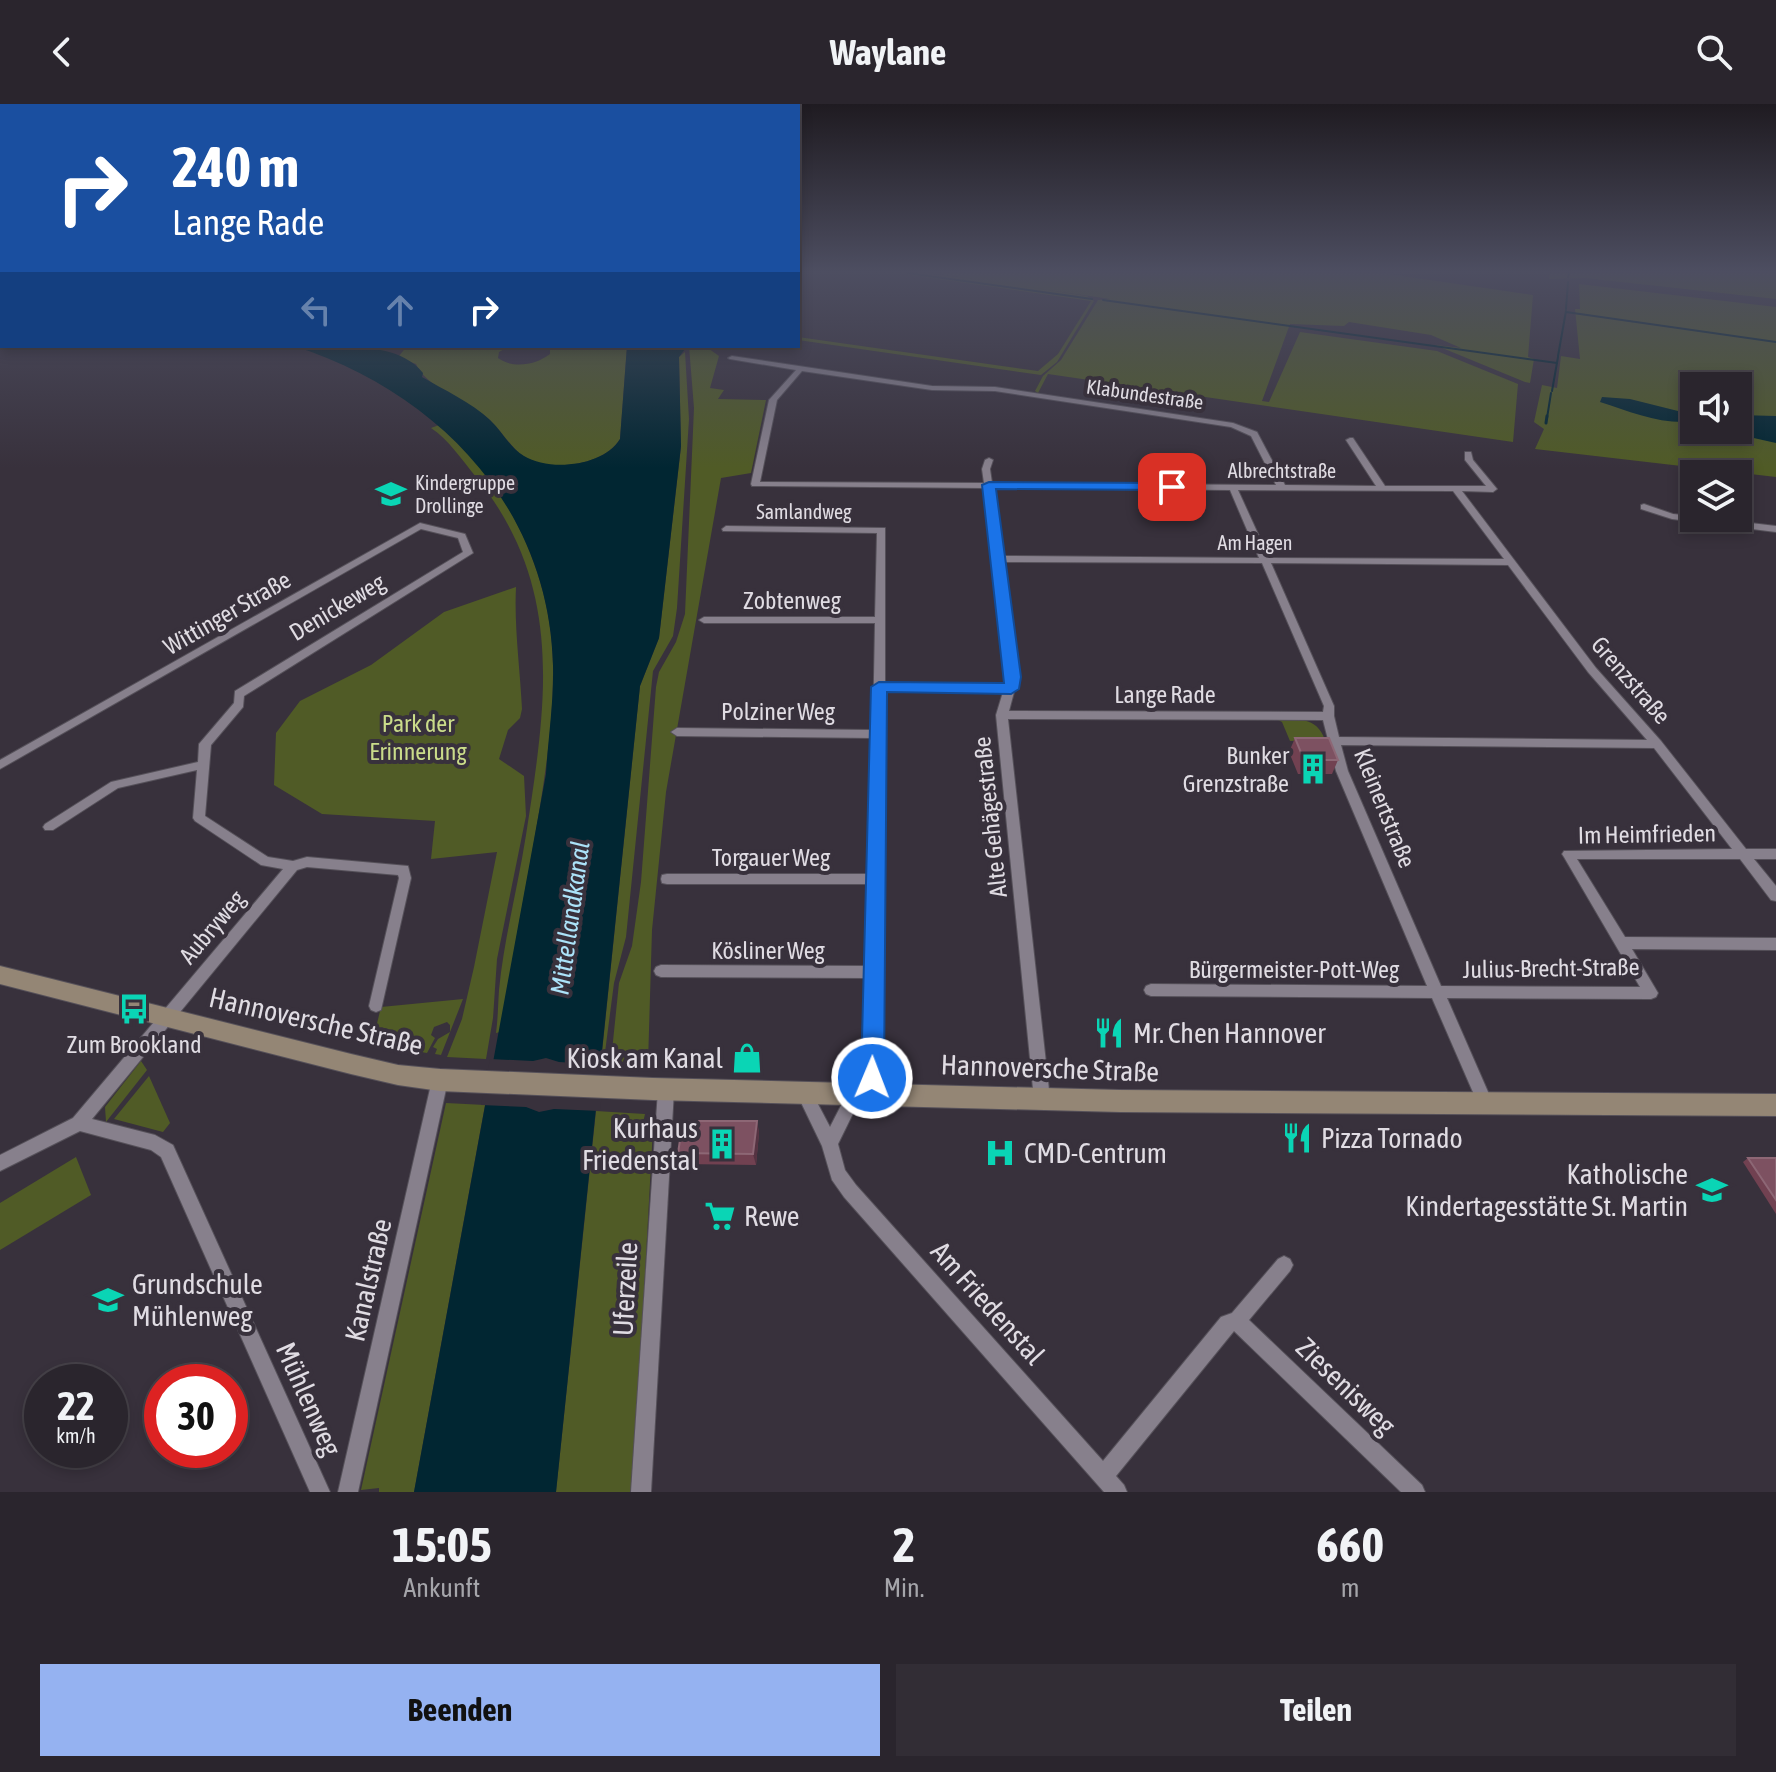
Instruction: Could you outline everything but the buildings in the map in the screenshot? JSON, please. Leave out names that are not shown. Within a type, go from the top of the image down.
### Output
[{"type":"main road","name":"Hannoversche Straße","points":[[0,975],[392,1074],[452,1080],[666,1090],[1042,1099],[1776,1105]]},
{"type":"street","name":"Klabundestraße","points":[[732,358],[932,388],[995,389],[1233,425],[1254,434],[1282,488]]},
{"type":"street","name":"Albrechtstraße","points":[[800,369],[773,400],[755,484],[1493,489],[1469,460],[1468,454]]},
{"type":"street","name":"Albrechtstraße","points":[[1350,440],[1382,488]]},
{"type":"street","points":[[989,460],[986,469],[989,485]]},
{"type":"street","name":"Alte Gehägestraße","points":[[989,485],[1013,677],[1002,715],[1042,1099]]},
{"type":"street","name":"Kleinertstraße","points":[[1233,487],[1329,706],[1328,716],[1346,780],[1484,1101]]},
{"type":"street","name":"Grenzstraße","points":[[1456,489],[1592,670],[1657,744],[1776,896]]},
{"type":"street","points":[[1644,507],[1672,516],[1776,529]]},
{"type":"street","name":"Wittinger Straße","points":[[0,765],[420,526],[462,536],[468,553]]},
{"type":"street","name":"Samlandweg","points":[[726,529],[882,530],[880,620]]},
{"type":"street","name":"Denickeweg","points":[[293,866],[265,862],[202,821],[198,813],[205,744],[239,704],[239,694],[245,689],[468,553]]},
{"type":"street","name":"Am Hagen","points":[[998,559],[1511,562]]},
{"type":"street","name":"Zobtenweg","points":[[704,620],[880,620]]},
{"type":"street","points":[[830,1144],[864,1093],[874,972],[880,620]]},
{"type":"street","points":[[879,687],[1011,689]]},
{"type":"street","name":"Lange Rade","points":[[1002,715],[1328,716]]},
{"type":"street","name":"Polziner Weg","points":[[677,732],[878,734]]},
{"type":"street","points":[[1334,741],[1657,744]]},
{"type":"street","points":[[49,827],[115,785],[203,765]]},
{"type":"street","name":"Im Heimfrieden","points":[[1621,943],[1568,854],[1776,854]]},
{"type":"street","points":[[293,866],[307,862],[403,870],[405,878],[376,1006]]},
{"type":"street","name":"Aubryweg","points":[[166,1017],[293,866]]},
{"type":"street","name":"Torgauer Weg","points":[[667,879],[876,879]]},
{"type":"street","name":"Julius-Brecht-Straße","points":[[1437,991],[1651,993],[1621,943]]},
{"type":"street","name":"Julius-Brecht-Straße","points":[[1621,943],[1776,944]]},
{"type":"street","name":"Kösliner Weg","points":[[661,971],[874,972]]},
{"type":"street","name":"Bürgermeister-Pott-Weg","points":[[1151,990],[1437,991]]},
{"type":"street","points":[[0,1163],[79,1123],[166,1017]]},
{"type":"street","name":"Kanalstraße","points":[[348,1492],[452,1080]]},
{"type":"street","name":"Uferzeile","points":[[641,1492],[666,1090]]},
{"type":"street","name":"Am Friedenstal","points":[[804,1092],[830,1144],[838,1174],[850,1191],[1117,1492]]},
{"type":"street","name":"Mühlenweg","points":[[79,1123],[155,1143],[167,1151],[320,1492]]},
{"type":"street","points":[[1103,1477],[1227,1323],[1237,1321],[1284,1265]]},
{"type":"street","name":"Ziesenisweg","points":[[1237,1321],[1415,1492]]},
{"type":"green space","points":[[800,338],[1038,371],[1058,354],[1068,338],[1072,338],[1057,362],[1041,375],[800,340]]},
{"type":"green space","points":[[1075,338],[1285,338],[1262,401],[1269,402],[1297,338],[1342,338],[1437,351],[1518,384],[1513,442],[1048,374],[1038,393],[1035,391],[1043,376],[1061,360]]},
{"type":"green space","points":[[1437,338],[1530,338],[1528,357],[1534,359],[1530,383],[1435,345],[1461,348]]},
{"type":"green space","points":[[1578,338],[1776,338],[1776,477],[1752,474],[1752,460],[1680,460],[1680,466],[1535,449],[1544,429],[1534,422],[1542,385],[1557,388],[1561,356],[1580,359]]},
{"type":"green space","points":[[374,348],[399,356],[405,348],[506,348],[499,352],[498,358],[517,364],[544,358],[550,354],[550,348],[627,348],[620,439],[612,448],[589,461],[561,465],[534,461],[518,452],[484,415],[427,379],[416,364]]},
{"type":"green space","points":[[689,348],[708,348],[719,356],[710,388],[724,390],[718,399],[766,400],[751,473],[721,478],[666,792],[652,930],[648,1064],[629,1064],[613,1059],[612,1051],[619,983],[632,946],[641,882],[656,687],[659,672],[676,642],[685,614],[694,408]]},
{"type":"green space","points":[[685,352],[689,419],[677,608],[673,636],[653,671],[626,937],[614,983],[604,1060],[601,1062],[640,686],[659,638],[681,447],[679,357]]},
{"type":"green space","points":[[439,425],[486,474],[522,533],[535,565],[551,631],[553,689],[546,762],[500,1032],[496,1033],[501,971],[526,835],[539,740],[543,694],[542,649],[537,605],[525,561],[505,519],[476,477],[449,444],[431,428]]},
{"type":"green space","name":"Park der Erinnerung","points":[[516,587],[522,709],[520,718],[508,730],[499,759],[524,776],[526,816],[497,959],[493,1018],[486,1059],[447,1057],[462,1019],[497,852],[431,859],[435,821],[322,814],[274,785],[276,733],[300,701],[371,665],[444,612]]},
{"type":"green space","points":[[1274,718],[1305,720],[1317,727],[1325,740],[1290,741],[1282,722]]},
{"type":"green space","points":[[463,999],[441,1055],[435,1054],[437,1049],[433,1047],[438,1039],[450,1032],[447,1022],[434,1027],[431,1035],[435,1038],[427,1053],[372,1044],[381,1007]]},
{"type":"green space","points":[[141,1061],[147,1070],[106,1122],[105,1107]]},
{"type":"green space","points":[[149,1076],[170,1123],[163,1132],[114,1119]]},
{"type":"green space","points":[[446,1103],[485,1105],[414,1492],[379,1492],[379,1488],[361,1490]]},
{"type":"green space","points":[[596,1111],[645,1114],[642,1127],[653,1128],[633,1492],[556,1492]]},
{"type":"green space","points":[[76,1157],[91,1195],[0,1250],[0,1203]]},
{"type":"water","name":"Mittellandkanal","points":[[299,348],[369,348],[398,355],[412,362],[423,373],[422,377],[483,414],[524,456],[562,465],[576,464],[602,455],[620,439],[627,348],[685,349],[679,357],[681,446],[659,638],[640,686],[556,1492],[414,1492],[546,774],[553,679],[547,608],[531,555],[507,507],[476,464],[438,426],[395,393],[346,366]]},
{"type":"water","points":[[1602,397],[1630,399],[1680,412],[1680,422],[1643,416],[1600,402]]},
{"type":"water","points":[[1752,415],[1776,416],[1776,443],[1752,438]]},
{"type":"pier","points":[[546,1058],[559,1062],[605,1065],[600,1111],[554,1109],[539,1112],[526,1107],[481,1105],[490,1059],[533,1061]]},
{"type":"waterway","points":[[1375,338],[1557,363]]},
{"type":"waterway","points":[[1558,356],[1561,338]]},
{"type":"waterway","points":[[1746,338],[1776,342]]},
{"type":"waterway","points":[[1557,363],[1558,357]]},
{"type":"waterway","points":[[1552,391],[1557,363]]},
{"type":"waterway","points":[[1547,418],[1551,393]]},
{"type":"waterway","points":[[1546,423],[1547,416]]},
{"type":"place","name":"Kindergruppe Drollinge","points":[[391,494]]},
{"type":"place","name":"Bunker Grenzstraße","points":[[1313,769]]},
{"type":"place","name":"Zum Brookland","points":[[134,1009]]},
{"type":"place","name":"Mr. Chen Hannover","points":[[1109,1033]]},
{"type":"place","name":"Kiosk am Kanal","points":[[747,1058]]},
{"type":"place","name":"Pizza Tornado","points":[[1297,1138]]},
{"type":"place","name":"Kurhaus Friedenstal","points":[[722,1144]]},
{"type":"place","name":"CMD-Centrum","points":[[1000,1153]]},
{"type":"place","name":"Katholische Kindertagesstätte St. Martin","points":[[1712,1190]]},
{"type":"place","name":"Rewe","points":[[720,1216]]},
{"type":"place","name":"Grundschule Mühlenweg","points":[[108,1300]]},
{"type":"route","points":[[872,1078],[879,687],[1011,689],[1013,677],[989,485],[1172,487]]}]
